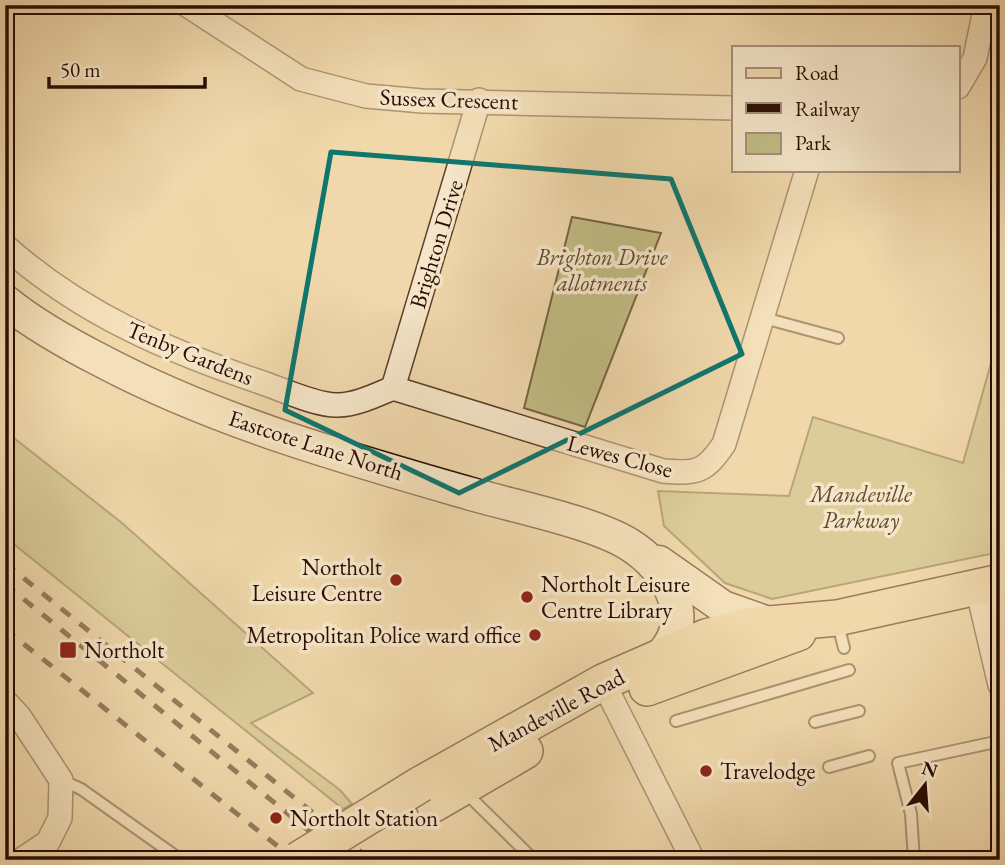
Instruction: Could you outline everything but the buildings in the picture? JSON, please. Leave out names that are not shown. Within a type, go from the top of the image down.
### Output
[{"type":"main road","name":"Mandeville Road","points":[[696,653],[840,633],[989,584]]},
{"type":"main road","name":"Mandeville Road","points":[[340,860],[439,792],[609,692],[768,623],[840,633]]},
{"type":"main road","name":"Mandeville Road","points":[[298,860],[439,792]]},
{"type":"street","name":"Sussex Crescent","points":[[187,5],[302,79],[366,96],[732,108]]},
{"type":"street","points":[[960,84],[975,58],[986,5]]},
{"type":"street","name":"Brighton Drive","points":[[393,388],[479,100]]},
{"type":"street","name":"Lewes Close","points":[[393,388],[663,471],[691,474],[712,463],[724,444],[806,172]]},
{"type":"street","name":"Tenby Gardens","points":[[5,246],[43,280],[93,312],[226,371],[337,406],[367,399],[393,388]]},
{"type":"street","name":"Eastcote Lane North","points":[[5,301],[66,342],[124,373],[203,408],[430,482],[602,532],[675,573],[723,607],[768,623]]},
{"type":"street","name":"Eastcote Lane North","points":[[642,553],[666,578],[677,604],[676,631],[670,644],[696,653],[707,626],[702,608],[675,573]]},
{"type":"street","points":[[989,584],[1000,685]]},
{"type":"street","points":[[609,692],[694,860]]},
{"type":"street","points":[[5,701],[19,716],[61,780],[60,818],[48,842],[21,860]]},
{"type":"lane","points":[[764,318],[838,338]]},
{"type":"lane","points":[[676,721],[849,670]]},
{"type":"lane","points":[[815,722],[859,711]]},
{"type":"lane","points":[[914,860],[911,814],[898,763],[1000,741]]},
{"type":"lane","points":[[829,767],[869,756]]},
{"type":"lane","points":[[61,780],[81,789],[181,860]]},
{"type":"lane","points":[[439,792],[471,801],[534,860]]},
{"type":"highlighted area","points":[[331,152],[671,179],[742,354],[459,493],[285,410]]},
{"type":"green space","name":"Brighton Drive allotments","points":[[572,217],[661,233],[585,427],[524,408]]},
{"type":"green space","name":"Mandeville Parkway","points":[[1000,331],[1000,552],[772,599],[725,583],[664,526],[658,491],[789,496],[813,417],[963,463]]},
{"type":"green space","points":[[5,431],[122,523],[313,693],[251,723],[340,790],[352,804],[343,809],[5,537]]},
{"type":"railway","points":[[5,563],[371,860]]},
{"type":"railway","points":[[5,584],[345,860]]},
{"type":"railway","points":[[5,629],[295,860]]},
{"type":"place","name":"Northolt Leisure Centre","points":[[396,580]]},
{"type":"place","name":"Northolt Leisure Centre Library","points":[[527,597]]},
{"type":"place","name":"Metropolitan Police ward office","points":[[535,635]]},
{"type":"place","name":"Northolt","points":[[68,650]]},
{"type":"place","name":"Travelodge","points":[[706,771]]},
{"type":"place","name":"Northolt Station","points":[[276,818]]}]
